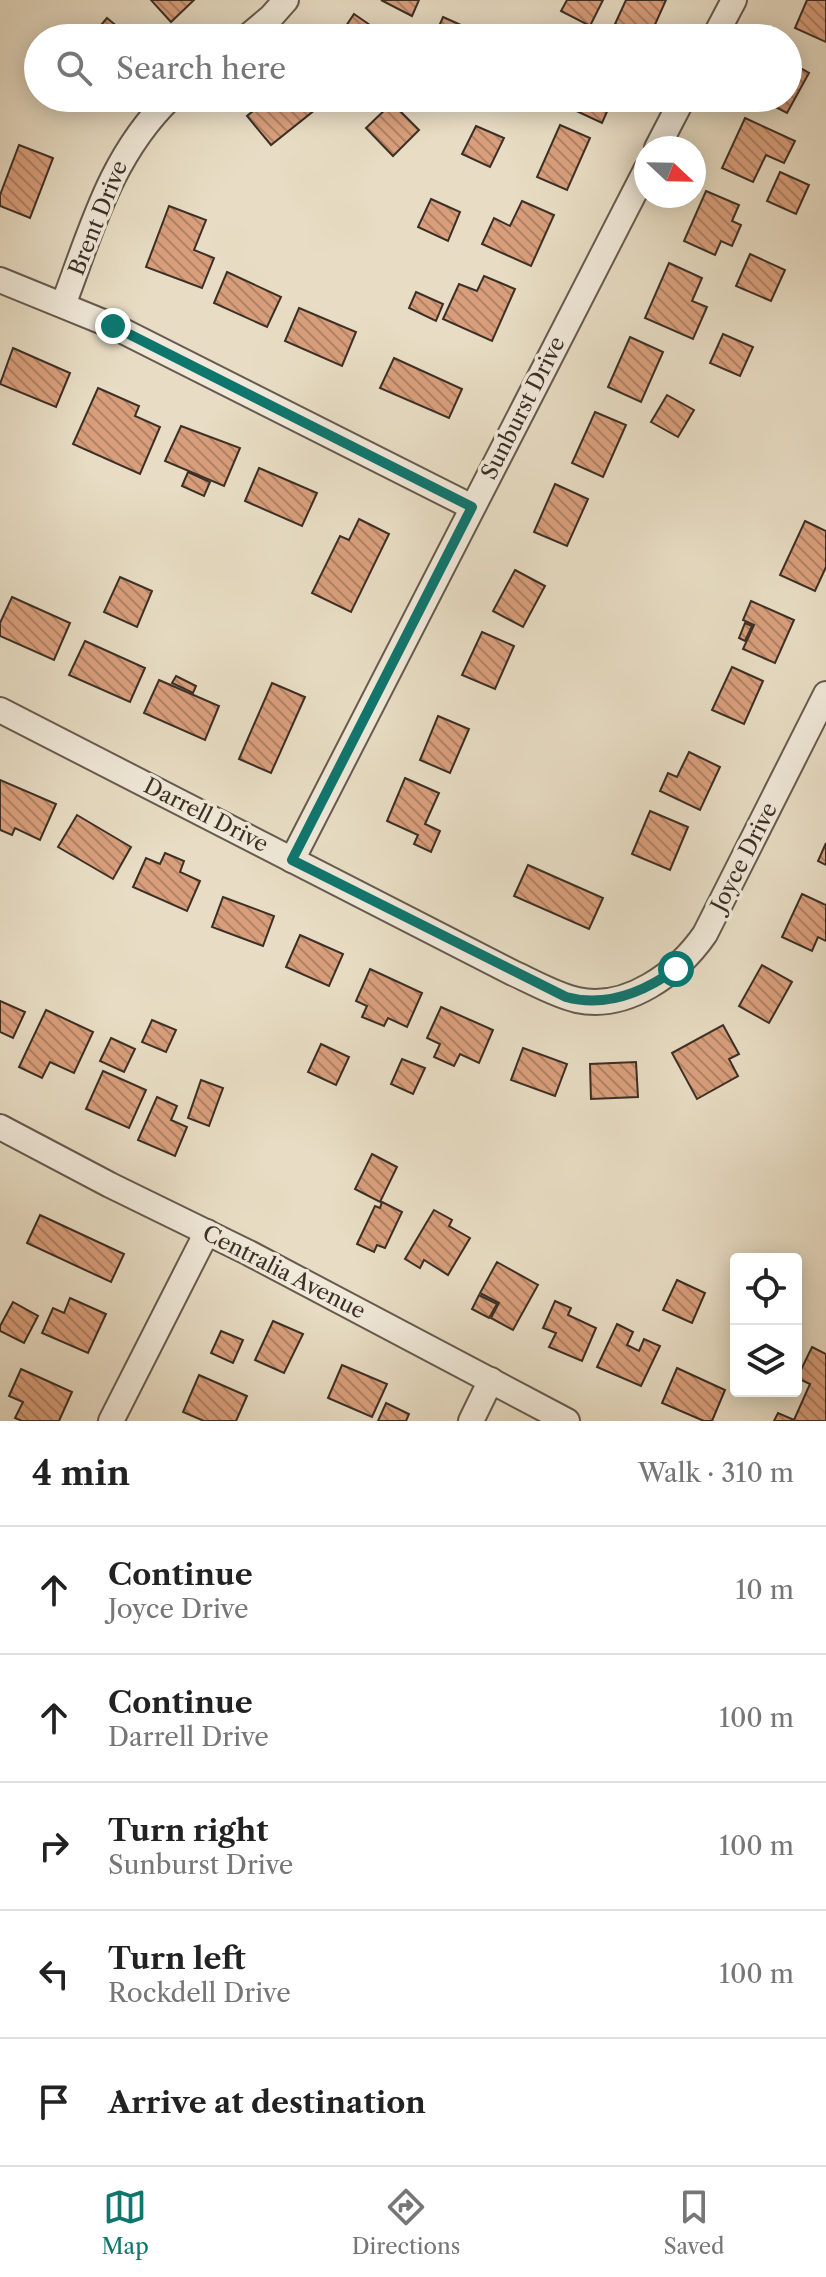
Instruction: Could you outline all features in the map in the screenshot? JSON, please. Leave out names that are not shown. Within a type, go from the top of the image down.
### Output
[{"type":"street","points":[[263,24],[286,0]]},
{"type":"street","points":[[721,24],[734,0]]},
{"type":"street","name":"Brent Drive","points":[[63,305],[110,182],[138,133],[157,112]]},
{"type":"street","points":[[663,136],[676,112]]},
{"type":"street","name":"Sunburst Drive","points":[[292,860],[634,193]]},
{"type":"street","points":[[0,280],[113,326],[472,507]]},
{"type":"street","name":"Joyce Drive","points":[[632,994],[676,969],[691,955],[705,934],[826,694]]},
{"type":"street","name":"Darrell Drive","points":[[0,710],[566,997],[594,1002],[632,994]]},
{"type":"street","name":"Centralia Avenue","points":[[0,1127],[567,1421]]},
{"type":"street","points":[[111,1421],[207,1232]]},
{"type":"street","points":[[471,1421],[491,1380]]},
{"type":"building","points":[[151,0],[194,0],[171,22]]},
{"type":"building","points":[[381,0],[419,0],[412,16]]},
{"type":"building","points":[[567,0],[603,0],[591,24],[561,11]]},
{"type":"building","points":[[626,0],[666,0],[655,24],[615,24]]},
{"type":"building","points":[[807,0],[826,0],[826,42],[802,31],[802,24],[797,24]]},
{"type":"building","points":[[354,14],[369,24],[347,24]]},
{"type":"building","points":[[443,17],[459,24],[440,24]]},
{"type":"building","points":[[802,69],[809,73],[802,86]]},
{"type":"building","points":[[252,112],[312,112],[271,145],[247,116]]},
{"type":"building","points":[[383,112],[401,112],[419,130],[393,156],[366,128]]},
{"type":"building","points":[[578,112],[607,112],[602,123]]},
{"type":"building","points":[[745,118],[795,141],[784,163],[766,155],[753,182],[722,168]]},
{"type":"building","points":[[560,125],[590,138],[567,190],[537,177]]},
{"type":"building","points":[[476,126],[504,138],[490,167],[462,154]]},
{"type":"building","points":[[19,145],[53,158],[30,218],[0,206],[0,195]]},
{"type":"building","points":[[780,172],[809,185],[796,214],[767,201]]},
{"type":"building","points":[[706,191],[739,205],[732,221],[741,225],[732,246],[721,241],[715,255],[684,241],[699,208],[706,208]]},
{"type":"building","points":[[431,199],[460,212],[448,241],[418,227]]},
{"type":"building","points":[[522,201],[554,215],[531,266],[482,244],[494,218],[510,226]]},
{"type":"building","points":[[169,206],[206,220],[194,250],[214,258],[202,288],[146,267]]},
{"type":"building","points":[[750,254],[785,270],[771,301],[736,286]]},
{"type":"building","points":[[669,263],[702,278],[692,301],[707,307],[693,339],[645,318]]},
{"type":"building","points":[[227,272],[281,297],[267,327],[214,303]]},
{"type":"building","points":[[484,276],[515,289],[492,341],[443,319],[459,284],[477,291]]},
{"type":"building","points":[[416,292],[443,304],[436,321],[409,308]]},
{"type":"building","points":[[299,308],[356,332],[342,366],[285,341]]},
{"type":"building","points":[[723,334],[753,347],[740,376],[710,363]]},
{"type":"building","points":[[630,337],[663,352],[641,402],[608,387]]},
{"type":"building","points":[[13,348],[70,373],[56,407],[0,384]]},
{"type":"building","points":[[394,358],[462,389],[449,418],[380,388]]},
{"type":"building","points":[[98,388],[139,406],[135,416],[160,427],[140,474],[73,444]]},
{"type":"building","points":[[667,395],[694,410],[678,437],[651,422]]},
{"type":"building","points":[[595,412],[626,425],[603,477],[572,463]]},
{"type":"building","points":[[181,426],[240,448],[224,486],[165,461]]},
{"type":"building","points":[[259,468],[317,493],[302,526],[245,501]]},
{"type":"building","points":[[188,472],[210,482],[204,496],[182,486]]},
{"type":"building","points":[[555,484],[588,499],[567,546],[534,532]]},
{"type":"building","points":[[359,519],[389,534],[351,612],[312,593],[340,536],[349,540]]},
{"type":"building","points":[[805,521],[826,531],[826,567],[815,591],[780,575]]},
{"type":"building","points":[[515,570],[545,586],[523,627],[493,611]]},
{"type":"building","points":[[120,577],[152,591],[137,627],[104,612]]},
{"type":"building","points":[[12,597],[70,623],[54,660],[0,636],[0,623]]},
{"type":"building","points":[[751,601],[794,620],[775,663],[743,649],[754,625],[743,620]]},
{"type":"building","points":[[745,623],[752,626],[745,641],[739,638]]},
{"type":"building","points":[[482,632],[514,646],[495,689],[462,675]]},
{"type":"building","points":[[85,641],[145,668],[130,702],[69,675]]},
{"type":"building","points":[[732,667],[763,681],[744,724],[712,710]]},
{"type":"building","points":[[176,676],[196,686],[193,693],[172,683]]},
{"type":"building","points":[[159,680],[219,706],[205,740],[144,713]]},
{"type":"building","points":[[272,683],[305,697],[271,773],[239,759]]},
{"type":"building","points":[[438,716],[469,729],[450,773],[420,760]]},
{"type":"building","points":[[689,752],[720,767],[700,810],[660,791],[668,773],[677,777]]},
{"type":"building","points":[[405,778],[439,793],[425,824],[440,831],[431,852],[414,844],[418,835],[387,821]]},
{"type":"building","points":[[0,780],[56,804],[40,840],[15,828],[12,835],[0,830]]},
{"type":"building","points":[[650,811],[688,827],[670,870],[632,854]]},
{"type":"building","points":[[77,815],[131,847],[113,879],[58,847]]},
{"type":"building","points":[[826,843],[826,865],[818,861]]},
{"type":"building","points":[[165,853],[184,861],[180,872],[200,881],[187,911],[133,887],[146,858],[160,864]]},
{"type":"building","points":[[528,865],[603,898],[589,929],[514,896]]},
{"type":"building","points":[[802,894],[826,905],[826,941],[818,937],[812,951],[782,937]]},
{"type":"building","points":[[223,897],[274,916],[263,946],[212,927]]},
{"type":"building","points":[[300,935],[343,954],[329,986],[286,967]]},
{"type":"building","points":[[762,965],[792,982],[769,1023],[739,1006]]},
{"type":"building","points":[[370,969],[422,993],[407,1027],[388,1018],[384,1026],[362,1017],[367,1006],[356,1001]]},
{"type":"building","points":[[0,1001],[25,1012],[13,1038],[0,1032]]},
{"type":"building","points":[[441,1007],[493,1030],[479,1063],[460,1054],[454,1066],[434,1057],[440,1044],[427,1038]]},
{"type":"building","points":[[46,1010],[93,1032],[74,1073],[50,1062],[42,1078],[19,1067]]},
{"type":"building","points":[[152,1020],[176,1030],[166,1052],[142,1042]]},
{"type":"building","points":[[723,1025],[739,1054],[729,1059],[738,1076],[697,1099],[672,1053]]},
{"type":"building","points":[[111,1038],[135,1049],[124,1072],[100,1061]]},
{"type":"building","points":[[321,1044],[349,1057],[336,1085],[308,1072]]},
{"type":"building","points":[[523,1048],[567,1064],[555,1096],[511,1080]]},
{"type":"building","points":[[402,1059],[425,1068],[413,1094],[391,1084]]},
{"type":"building","points":[[636,1062],[638,1097],[591,1099],[590,1064]]},
{"type":"building","points":[[103,1071],[146,1090],[129,1128],[86,1109]]},
{"type":"building","points":[[201,1080],[223,1088],[209,1126],[188,1118]]},
{"type":"building","points":[[157,1097],[177,1106],[171,1120],[187,1127],[175,1156],[138,1140]]},
{"type":"building","points":[[372,1154],[397,1167],[380,1202],[355,1189]]},
{"type":"building","points":[[382,1202],[402,1212],[385,1248],[377,1245],[374,1252],[357,1244],[375,1206],[380,1208]]},
{"type":"building","points":[[434,1210],[452,1220],[449,1226],[470,1238],[448,1275],[424,1260],[420,1268],[405,1259]]},
{"type":"building","points":[[40,1215],[124,1254],[111,1282],[27,1243]]},
{"type":"building","points":[[497,1262],[538,1285],[513,1330],[491,1318],[499,1303],[480,1293]]},
{"type":"building","points":[[677,1280],[705,1293],[692,1323],[663,1310]]},
{"type":"building","points":[[479,1295],[497,1304],[489,1318],[472,1309]]},
{"type":"building","points":[[70,1298],[106,1314],[88,1353],[42,1333],[53,1308],[64,1313]]},
{"type":"building","points":[[555,1301],[571,1308],[568,1315],[596,1328],[582,1361],[549,1347],[556,1333],[543,1328]]},
{"type":"building","points":[[13,1302],[38,1316],[24,1343],[0,1331]]},
{"type":"building","points":[[273,1321],[303,1334],[284,1373],[255,1360]]},
{"type":"building","points":[[617,1324],[633,1332],[627,1345],[639,1351],[644,1339],[660,1346],[641,1386],[597,1367]]},
{"type":"building","points":[[221,1331],[243,1340],[233,1363],[211,1353]]},
{"type":"building","points":[[812,1347],[826,1354],[826,1421],[774,1421],[778,1413],[794,1420],[810,1384],[802,1380],[802,1368]]},
{"type":"building","points":[[342,1365],[387,1384],[372,1417],[328,1398]]},
{"type":"building","points":[[677,1368],[725,1390],[712,1421],[704,1421],[662,1403]]},
{"type":"building","points":[[21,1369],[72,1392],[59,1421],[22,1421],[15,1418],[23,1402],[9,1396]]},
{"type":"building","points":[[199,1375],[247,1396],[236,1421],[204,1421],[183,1412]]},
{"type":"building","points":[[386,1403],[409,1414],[406,1421],[378,1421]]},
{"type":"route","points":[[113,326],[472,507],[292,860],[513,973],[580,1001],[610,1000],[632,994],[676,969]]}]
